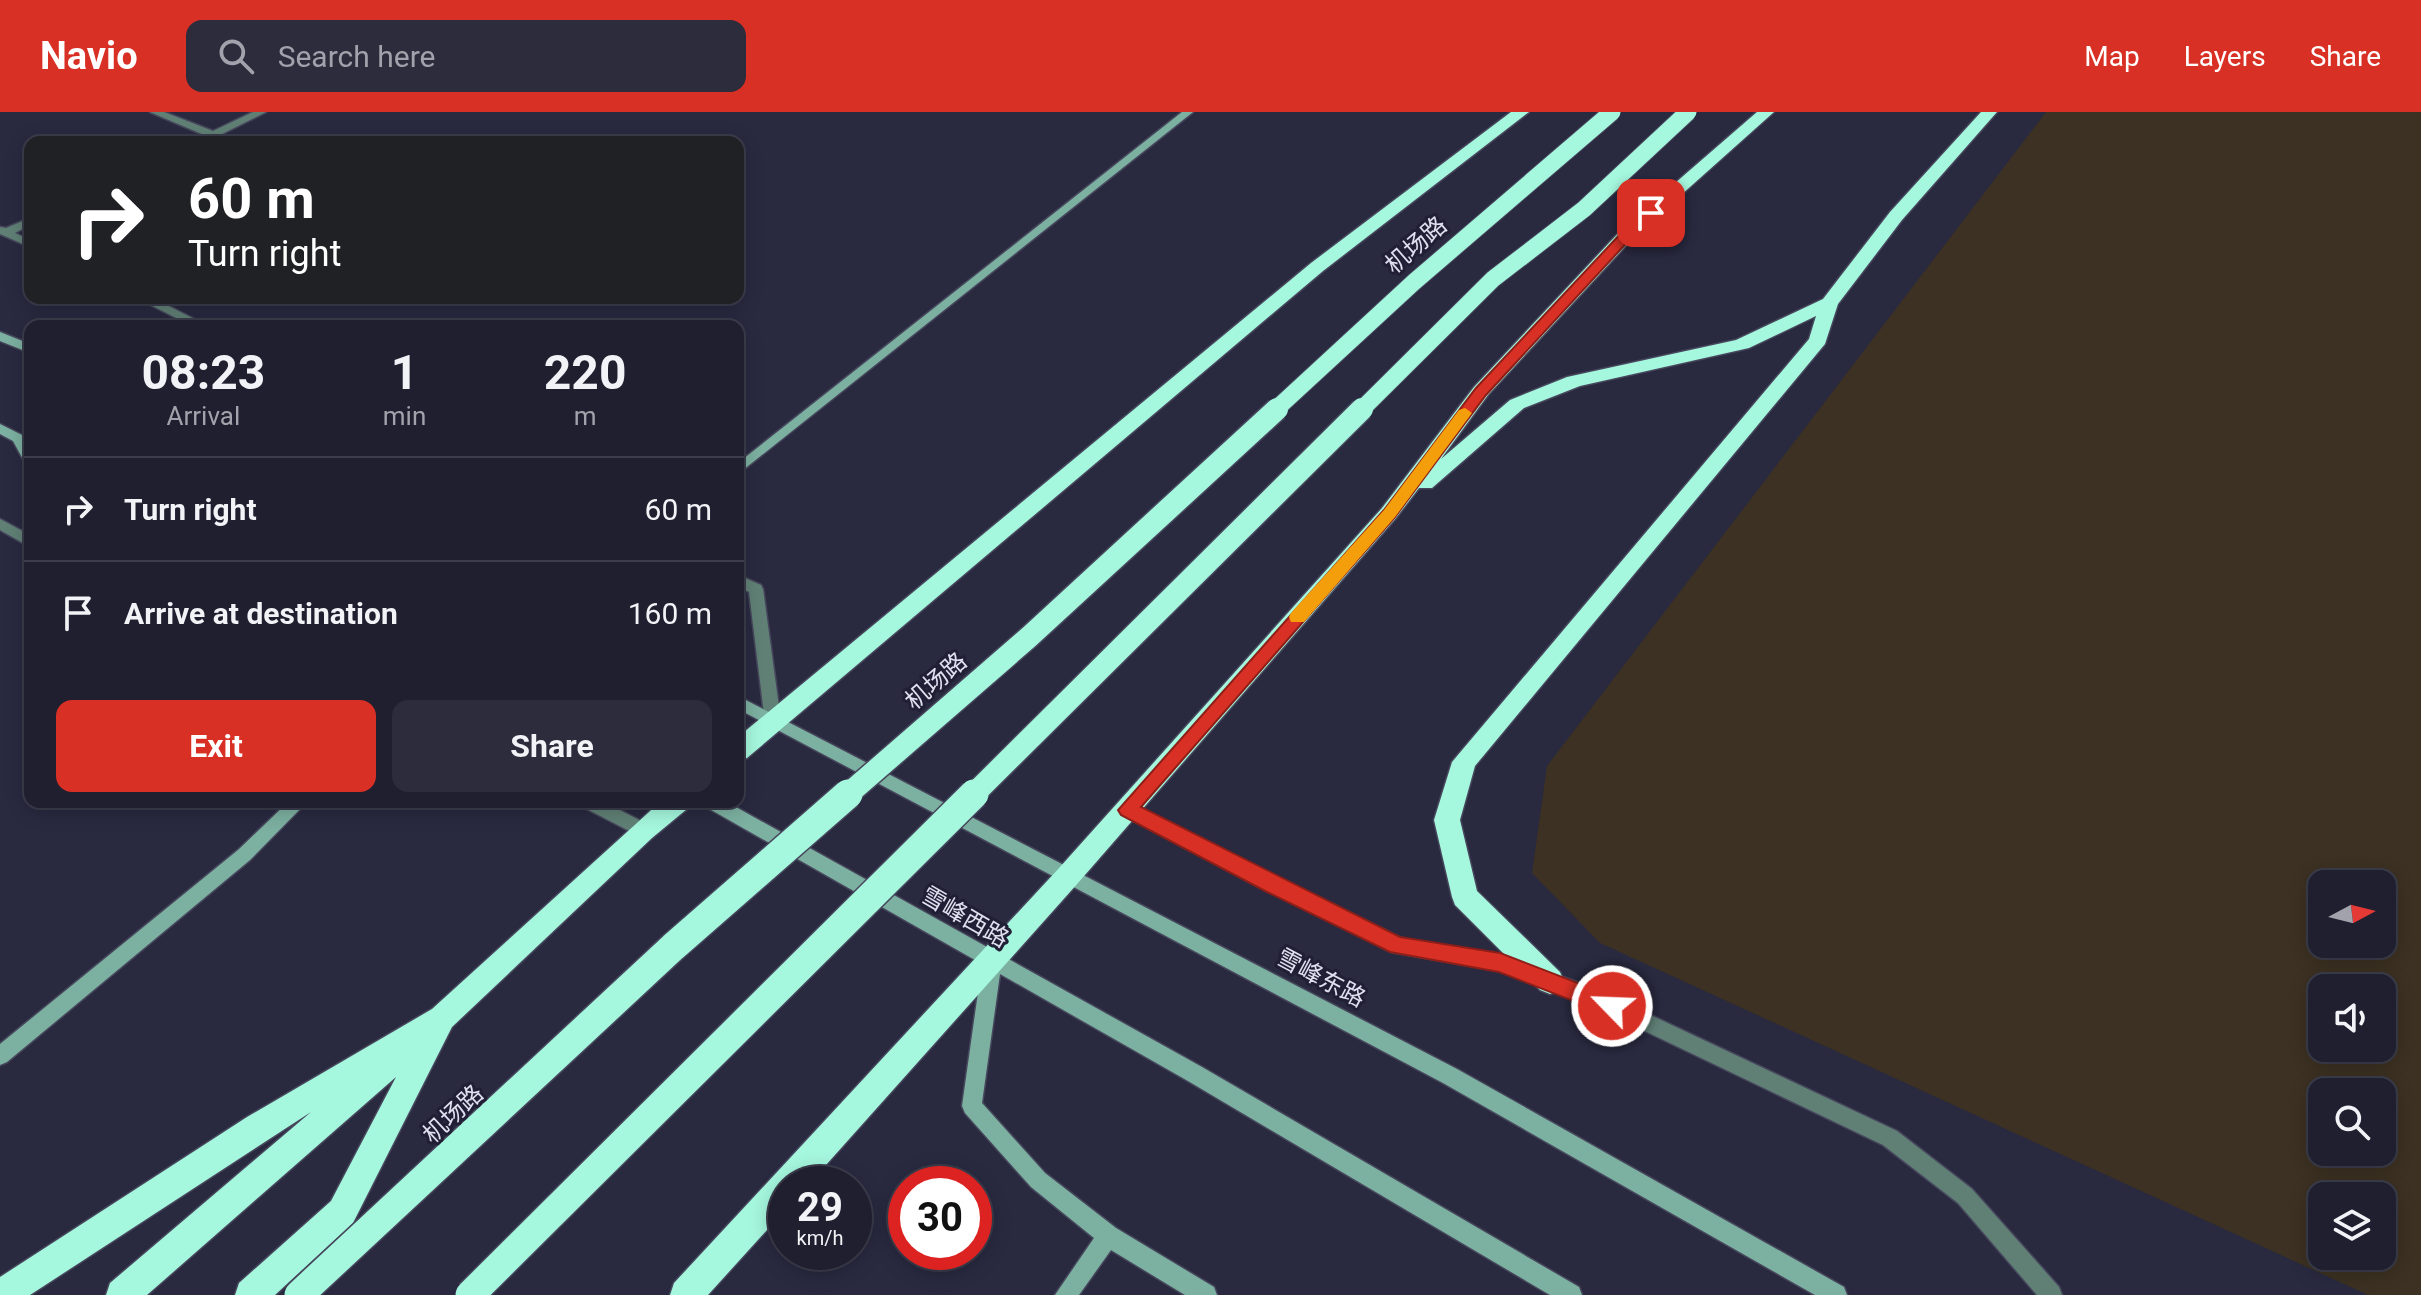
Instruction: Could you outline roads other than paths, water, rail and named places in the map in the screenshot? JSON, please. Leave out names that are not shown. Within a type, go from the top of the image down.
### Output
[{"type":"highway","points":[[744,746],[1317,267],[1521,112]]},
{"type":"highway","name":"机场路","points":[[299,1295],[673,947],[1029,637],[1414,282],[1612,112]]},
{"type":"highway","points":[[470,1295],[1493,279],[1584,209],[1688,112]]},
{"type":"highway","points":[[804,1166],[1128,810],[1389,513],[1481,391],[1628,233],[1766,112]]},
{"type":"highway","points":[[1550,981],[1465,897],[1447,820],[1464,762],[1818,340],[1829,303],[1896,216],[1989,112]]},
{"type":"highway","points":[[1389,513],[1517,404],[1574,381],[1742,344],[1829,303]]},
{"type":"highway","points":[[122,1295],[442,1018],[643,830],[670,808]]},
{"type":"highway","points":[[1,1295],[258,1127],[442,1018]]},
{"type":"highway","points":[[251,1295],[342,1212],[442,1018]]},
{"type":"highway","points":[[686,1295],[768,1206]]},
{"type":"main road","points":[[744,465],[1188,112]]},
{"type":"main road","points":[[0,336],[24,346]]},
{"type":"main road","points":[[0,428],[24,442]]},
{"type":"main road","points":[[744,705],[773,722]]},
{"type":"main road","name":"雪峰东路","points":[[773,722],[1450,1076],[1836,1295]]},
{"type":"main road","points":[[0,1056],[244,855],[293,808]]},
{"type":"main road","name":"雪峰西路","points":[[723,808],[1195,1074],[1571,1295]]},
{"type":"main road","points":[[992,960],[972,1106],[1038,1180],[1108,1236],[1206,1295]]},
{"type":"main road","points":[[1066,1295],[1108,1236]]},
{"type":"street","points":[[155,112],[213,135],[261,112]]},
{"type":"street","points":[[3,231],[24,223]]},
{"type":"street","points":[[3,231],[24,241]]},
{"type":"street","points":[[156,304],[189,320]]},
{"type":"street","points":[[0,524],[24,538]]},
{"type":"street","points":[[744,583],[756,589],[773,722]]},
{"type":"street","points":[[601,808],[643,830]]},
{"type":"street","points":[[1128,810],[1398,946],[1500,963],[1584,993],[1890,1138],[1965,1196],[2051,1295]]}]
